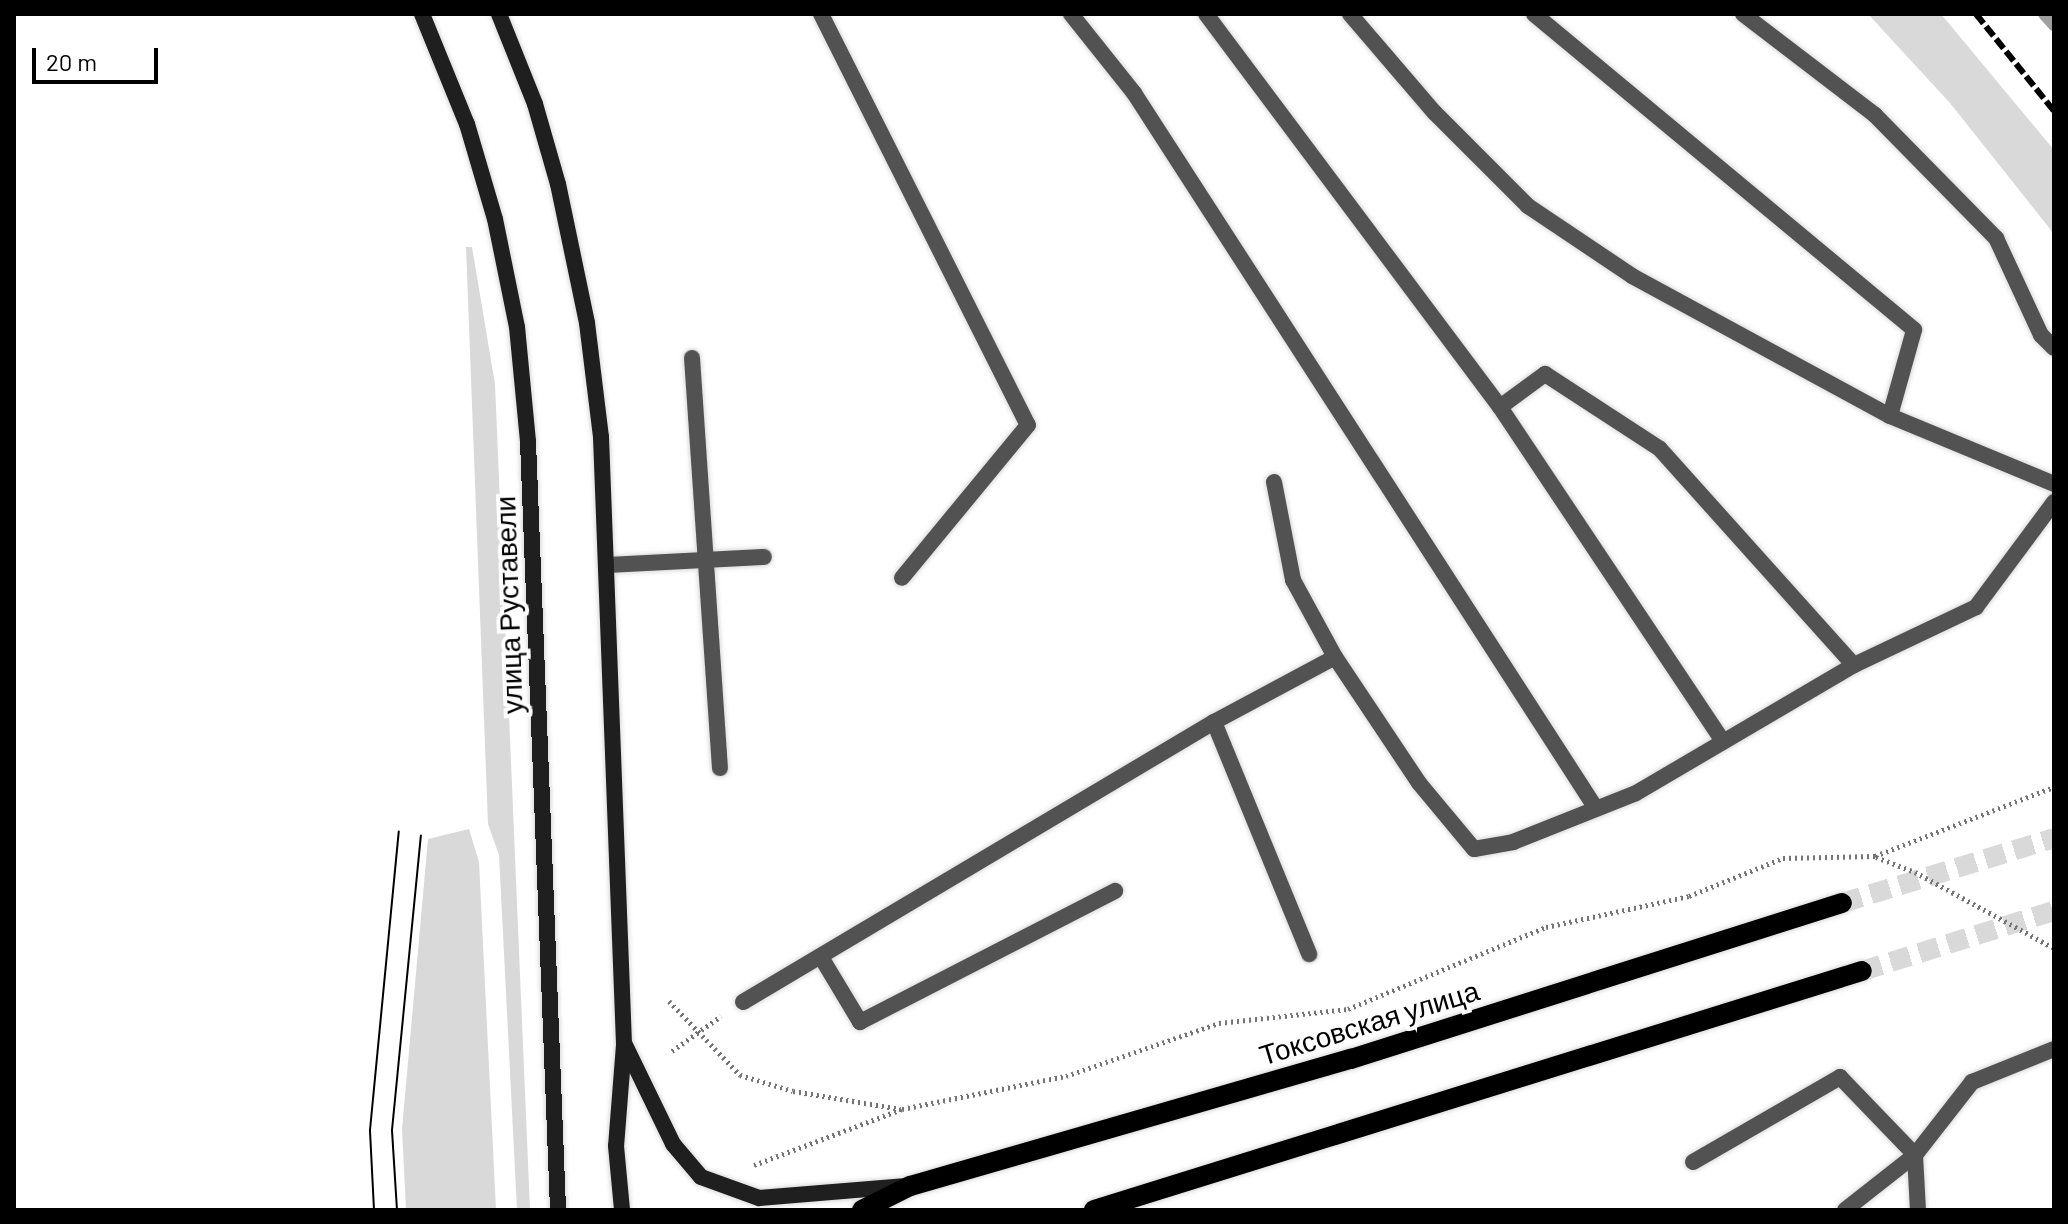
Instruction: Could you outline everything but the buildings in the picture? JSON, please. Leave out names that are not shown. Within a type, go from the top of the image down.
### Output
[{"type":"main road","name":"улица Руставели","points":[[422,14],[467,124],[495,219],[517,327],[528,442],[558,1210]]},
{"type":"main road","points":[[499,14],[535,104],[558,184],[587,323],[601,437],[624,1045],[616,1146],[622,1210]]},
{"type":"main road","name":"Токсовская улица","points":[[862,1210],[910,1186],[1351,1059],[1842,903]]},
{"type":"main road","points":[[1094,1210],[1862,971]]},
{"type":"main road","name":"Токсовская улица","points":[[624,1045],[673,1144],[701,1177],[759,1198],[910,1186]]},
{"type":"lane","points":[[821,14],[1028,425],[902,578]]},
{"type":"lane","points":[[1071,14],[1134,93],[1595,807]]},
{"type":"lane","points":[[1206,14],[1500,407],[1723,741]]},
{"type":"lane","points":[[1350,14],[1435,113],[1528,206],[1632,276],[1890,416],[2054,484]]},
{"type":"lane","points":[[1534,14],[1914,330],[1890,416]]},
{"type":"lane","points":[[1743,14],[1875,115],[1996,238],[2041,335],[2054,348]]},
{"type":"lane","points":[[692,358],[720,768]]},
{"type":"lane","points":[[1500,407],[1545,374],[1660,449],[1854,665]]},
{"type":"lane","points":[[1274,482],[1293,580],[1335,657],[1419,783],[1474,849],[1513,842],[1636,793],[1854,665],[1976,607],[2054,502]]},
{"type":"lane","points":[[606,565],[764,557]]},
{"type":"lane","points":[[743,1002],[1214,722],[1335,657]]},
{"type":"lane","points":[[1214,722],[1283,900],[1309,954]]},
{"type":"lane","points":[[821,957],[860,1022],[1115,891]]},
{"type":"lane","points":[[1845,1210],[1915,1155],[1972,1082],[2054,1049]]},
{"type":"lane","points":[[1693,1162],[1840,1077],[1915,1155],[1918,1210]]},
{"type":"path","points":[[743,1169],[902,1109],[1066,1076],[1219,1023],[1348,1009],[1546,927],[1689,896],[1783,858],[1875,856],[2054,787]]},
{"type":"path","points":[[1875,856],[1915,872],[2054,948]]},
{"type":"path","points":[[669,1001],[740,1075],[793,1091],[902,1109]]},
{"type":"path","points":[[672,1051],[722,1015]]},
{"type":"shaded area","points":[[1868,14],[1941,14],[2054,150],[2054,234],[1950,103]]},
{"type":"shaded area","points":[[466,247],[472,247],[495,384],[530,1210],[517,1210],[499,855],[488,824]]},
{"type":"shaded area","points":[[469,829],[479,862],[496,1210],[406,1210],[402,1129],[428,839]]},
{"type":"waterway","points":[[2044,14],[2054,25]]},
{"type":"tunnel","points":[[1842,903],[2054,838]]},
{"type":"tunnel","points":[[1862,971],[2054,911]]},
{"type":"tram line","points":[[374,1210],[370,1130],[399,831]]},
{"type":"tram line","points":[[397,1210],[392,1130],[421,835]]},
{"type":"railway","points":[[1976,14],[2054,111]]}]
